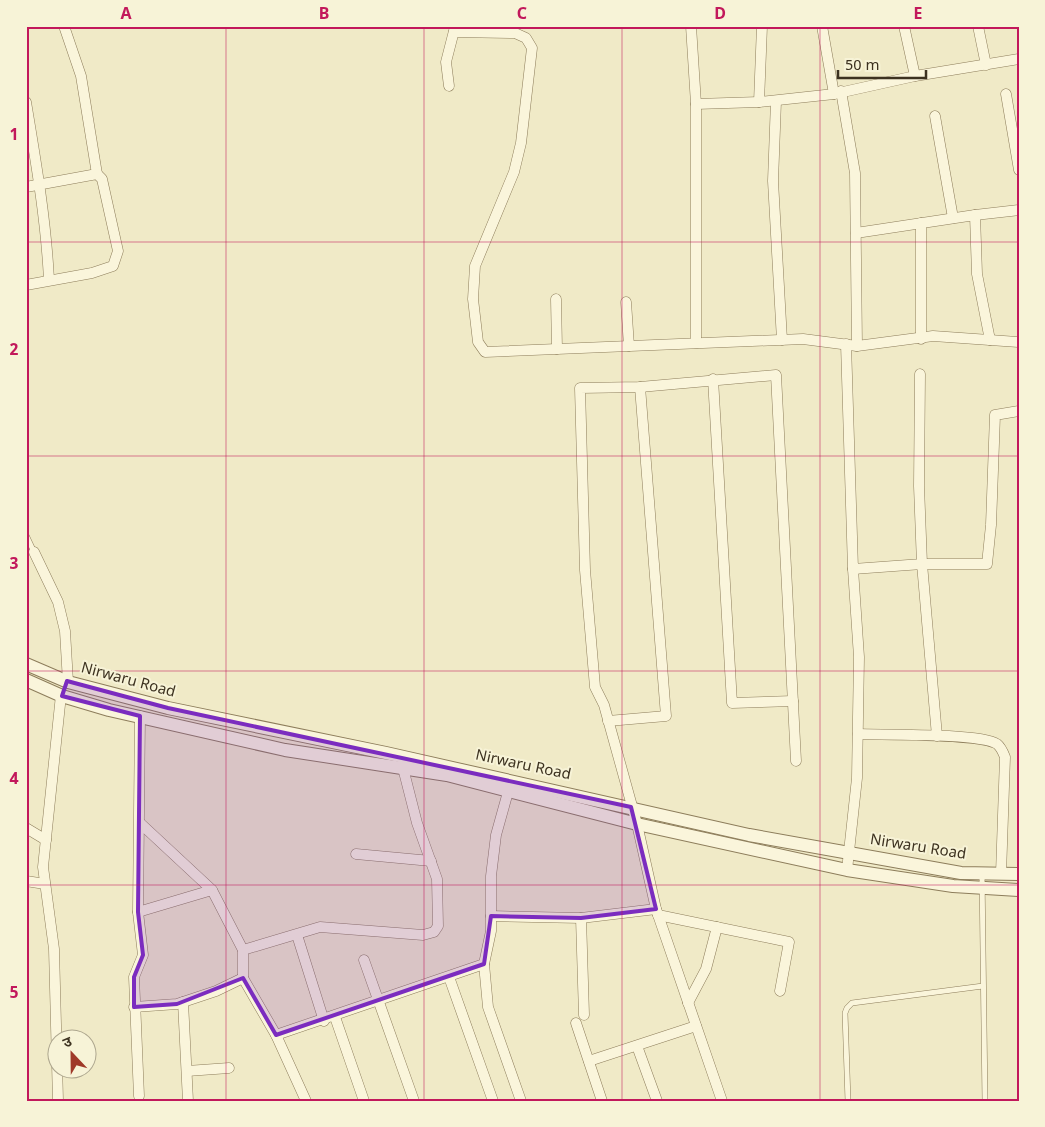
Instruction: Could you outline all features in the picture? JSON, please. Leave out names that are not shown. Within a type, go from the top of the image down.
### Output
[{"type":"street","points":[[26,285],[92,273],[113,266],[118,251],[102,179],[97,174],[81,76],[64,26]]},
{"type":"street","points":[[691,26],[696,104],[696,343]]},
{"type":"street","points":[[760,102],[762,26]]},
{"type":"street","points":[[822,26],[856,173],[857,346]]},
{"type":"street","points":[[904,26],[915,76]]},
{"type":"street","points":[[978,26],[986,65]]},
{"type":"street","points":[[449,86],[446,62],[454,29],[514,32],[526,38],[532,48],[521,143],[514,172],[475,266],[473,299],[478,342],[482,349],[489,353],[803,339],[857,346],[933,336],[1019,342]]},
{"type":"street","points":[[696,104],[776,101],[837,92],[915,76],[1019,59]]},
{"type":"street","points":[[1006,94],[1019,170]]},
{"type":"street","points":[[776,101],[773,181],[782,340]]},
{"type":"street","points":[[26,102],[40,185],[47,240],[49,280]]},
{"type":"street","points":[[935,116],[953,218]]},
{"type":"street","points":[[26,187],[97,174]]},
{"type":"street","points":[[856,233],[1019,210]]},
{"type":"street","points":[[975,215],[977,274],[990,340]]},
{"type":"street","points":[[921,223],[921,339]]},
{"type":"street","points":[[556,299],[558,349]]},
{"type":"street","points":[[626,302],[629,346]]},
{"type":"street","points":[[846,344],[853,569],[860,657],[857,778],[847,870]]},
{"type":"street","points":[[920,374],[922,564],[937,736]]},
{"type":"street","points":[[722,1101],[657,912],[637,824],[604,705],[595,687],[585,570],[580,388],[640,386],[776,375],[796,761]]},
{"type":"street","points":[[713,379],[732,703],[793,700]]},
{"type":"street","points":[[608,720],[666,716],[640,386]]},
{"type":"street","points":[[853,569],[922,564],[986,564],[991,525],[995,415],[1019,411]]},
{"type":"street","points":[[34,552],[58,602],[65,631],[67,682],[62,695],[43,867],[54,949],[58,1101]]},
{"type":"street","name":"Nirwaru Road","points":[[26,664],[67,682],[168,708],[404,757],[749,835],[961,873],[1019,874]]},
{"type":"street","name":"Nirwaru Road","points":[[26,680],[62,695],[140,716],[285,750],[447,775],[637,824],[847,870],[981,888],[1019,890]]},
{"type":"street","points":[[138,1096],[134,977],[143,955],[138,912],[140,716]]},
{"type":"street","points":[[858,734],[937,736],[996,743],[1005,757],[1001,874]]},
{"type":"street","points":[[243,950],[320,927],[422,935],[434,932],[438,926],[438,878],[417,823],[403,768]]},
{"type":"street","points":[[508,792],[496,835],[490,931],[484,964],[488,1007],[520,1101]]},
{"type":"street","points":[[140,823],[212,890],[243,950],[243,978],[276,1035],[306,1101]]},
{"type":"street","points":[[26,828],[46,840]]},
{"type":"street","points":[[356,854],[431,861]]},
{"type":"street","points":[[26,881],[45,884]]},
{"type":"street","points":[[138,912],[212,890]]},
{"type":"street","points":[[491,916],[581,918],[657,912],[789,942],[780,991]]},
{"type":"street","points":[[581,918],[580,1019],[589,1061],[602,1101]]},
{"type":"street","points":[[688,1003],[706,969],[717,927]]},
{"type":"street","points":[[297,935],[324,1021]]},
{"type":"street","points":[[364,960],[414,1101]]},
{"type":"street","points":[[276,1035],[324,1021],[484,964]]},
{"type":"street","points":[[449,977],[493,1101]]},
{"type":"street","points":[[134,1007],[183,1002],[216,991],[243,978]]},
{"type":"street","points":[[183,1002],[188,1101]]},
{"type":"street","points":[[335,1017],[364,1101]]},
{"type":"street","points":[[589,1061],[696,1026]]},
{"type":"street","points":[[637,1046],[657,1101]]},
{"type":"street","points":[[187,1071],[229,1068]]},
{"type":"lane","points":[[26,535],[34,552]]},
{"type":"lane","points":[[982,873],[985,1101]]},
{"type":"lane","points":[[848,1101],[846,1008],[852,1003],[983,986]]},
{"type":"highlighted area","points":[[67,681],[168,708],[631,807],[656,909],[581,918],[491,916],[484,964],[276,1035],[243,978],[177,1004],[134,1007],[134,977],[143,955],[138,912],[140,716],[62,696]]}]
